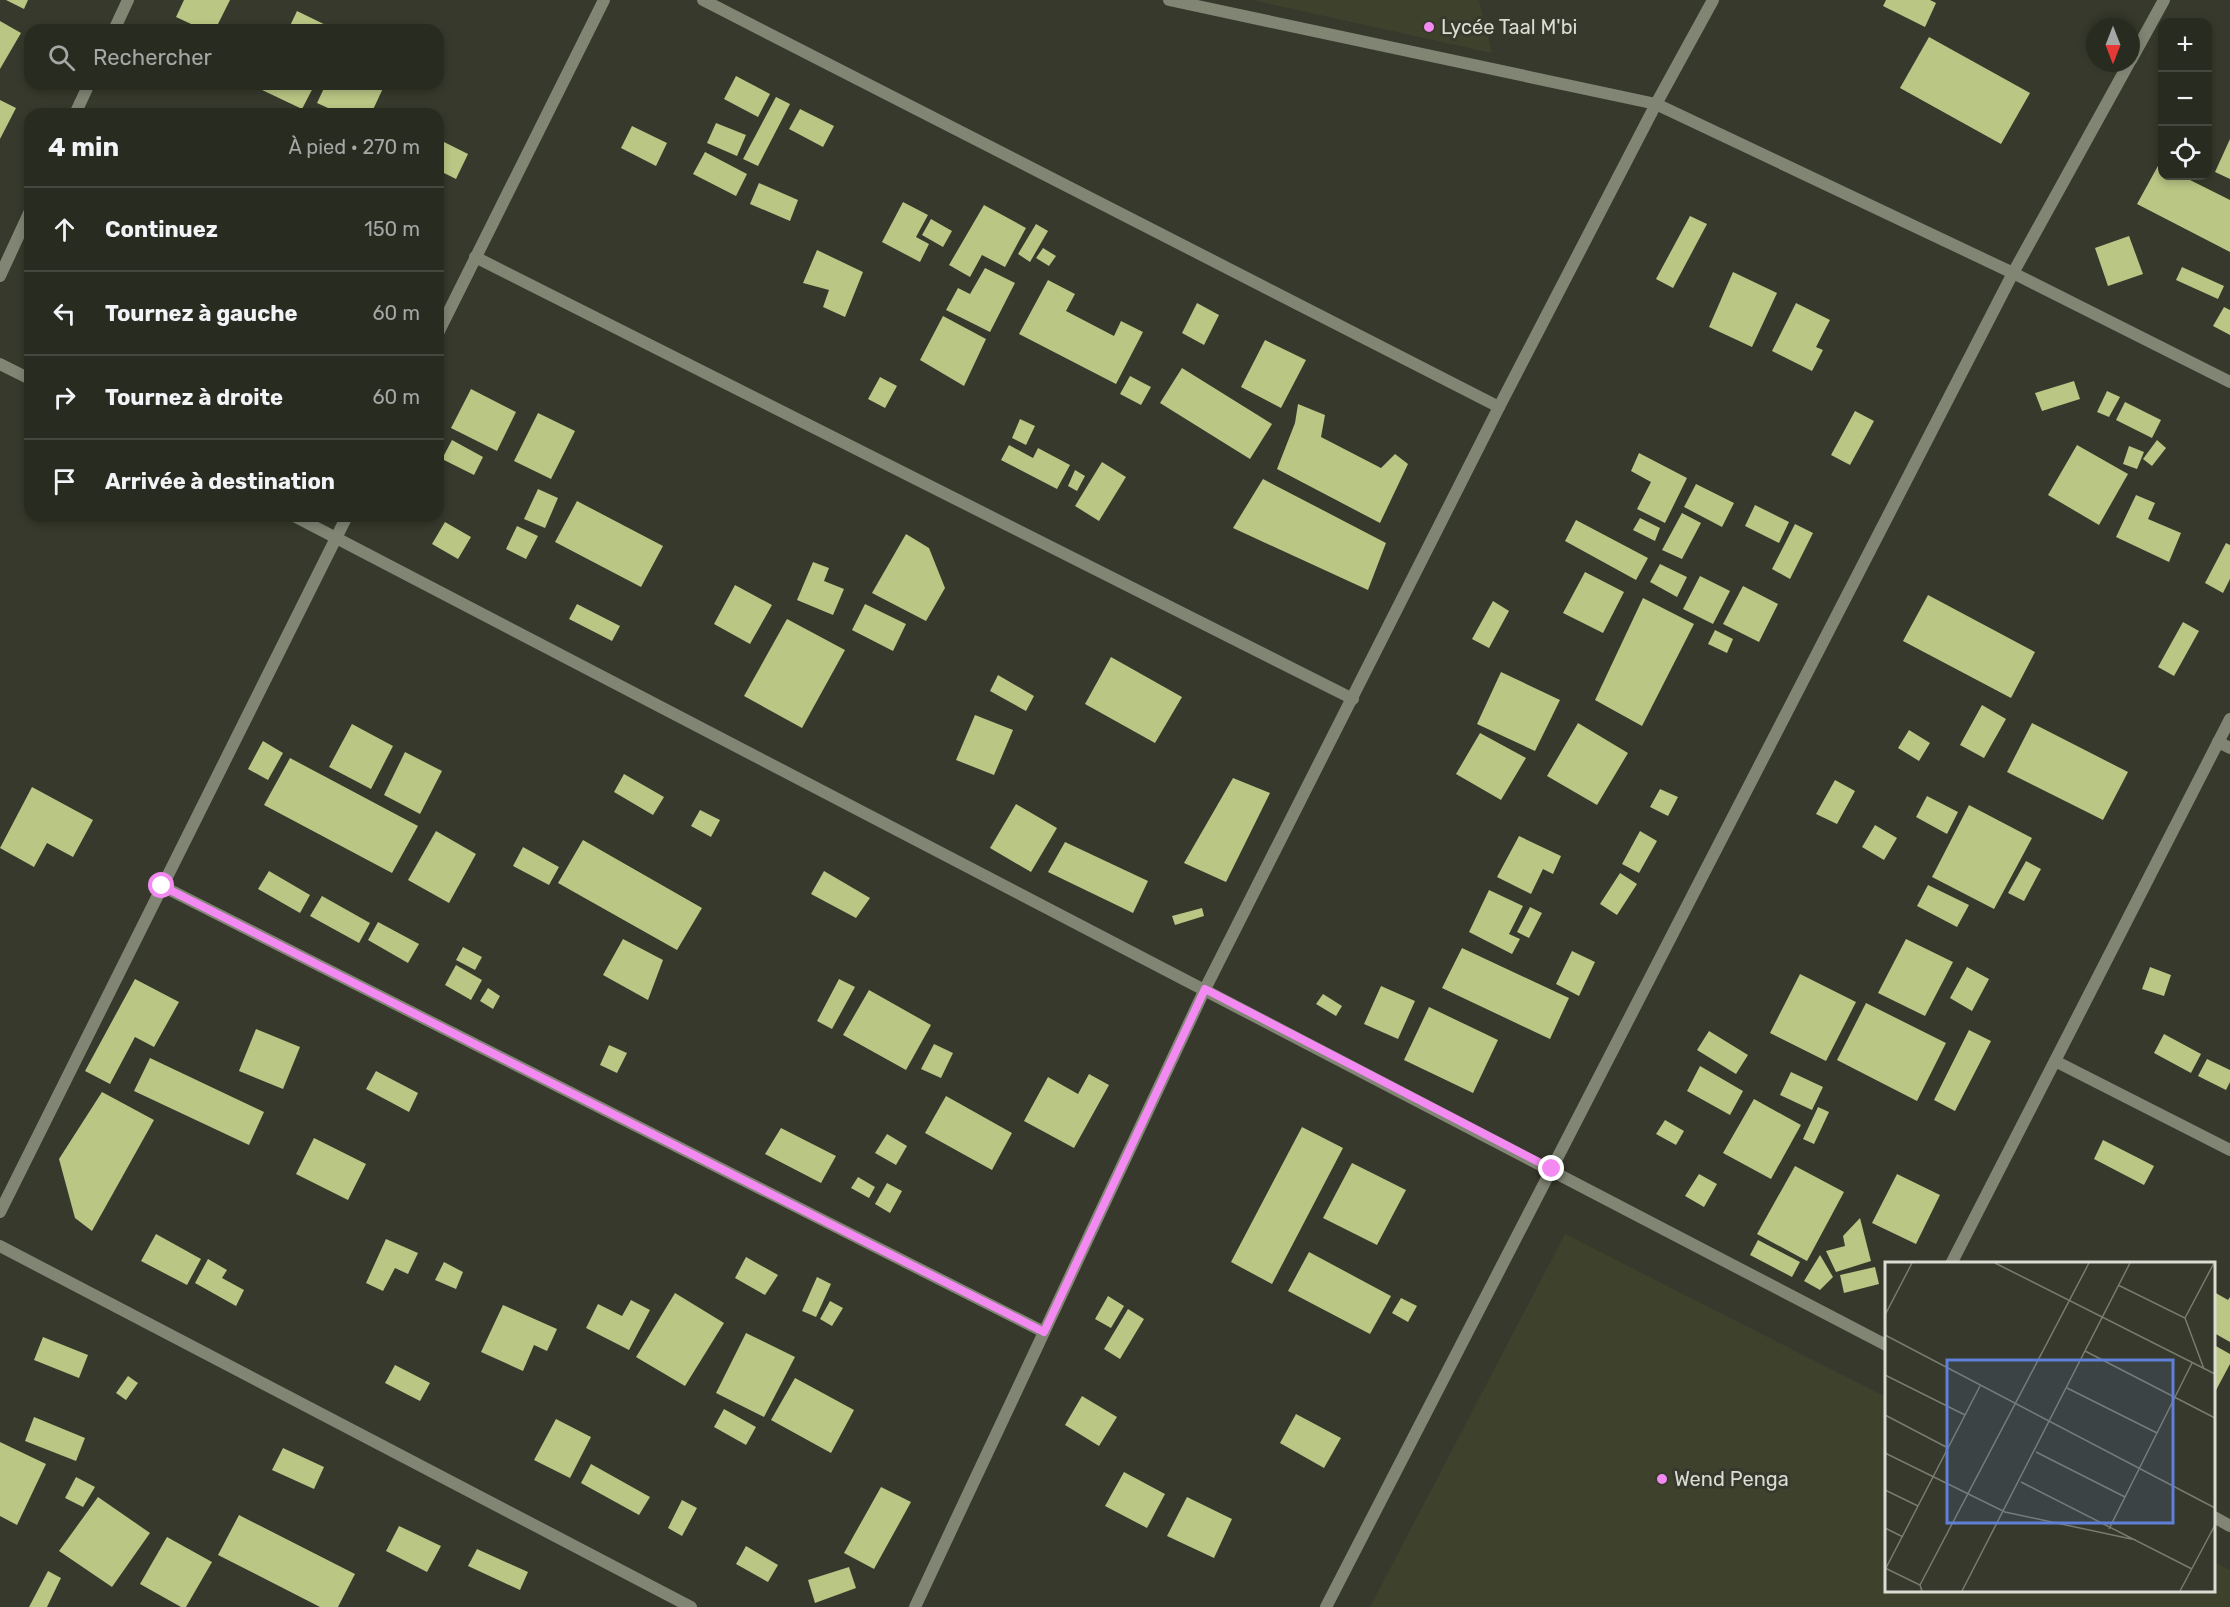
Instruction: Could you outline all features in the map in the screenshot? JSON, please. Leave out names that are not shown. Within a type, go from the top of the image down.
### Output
[{"type":"street","points":[[117,24],[128,0]]},
{"type":"street","points":[[444,321],[604,0]]},
{"type":"street","points":[[703,0],[1499,407]]},
{"type":"street","points":[[1169,0],[1656,105],[2013,273],[2230,382]]},
{"type":"street","points":[[915,1607],[1205,989],[1499,407],[1713,0]]},
{"type":"street","points":[[2140,44],[2164,0]]},
{"type":"street","points":[[1326,1607],[2013,273],[2124,72]]},
{"type":"street","points":[[78,108],[86,90]]},
{"type":"street","points":[[0,276],[24,224]]},
{"type":"street","points":[[476,257],[1353,699]]},
{"type":"street","points":[[0,364],[24,376]]},
{"type":"street","points":[[305,522],[1885,1344]]},
{"type":"street","points":[[0,1212],[344,522]]},
{"type":"street","points":[[1952,1262],[2230,719]]},
{"type":"street","points":[[2218,742],[2230,748]]},
{"type":"street","points":[[162,886],[1044,1332]]},
{"type":"street","points":[[2055,1061],[2230,1150]]},
{"type":"street","points":[[0,1246],[692,1607]]},
{"type":"street","points":[[2215,1518],[2230,1526]]},
{"type":"shaded area","name":"Lycée Taal M'bi","points":[[1252,0],[1479,0],[1492,53]]},
{"type":"shaded area","name":"Wend Penga","points":[[1565,1234],[1885,1396],[1885,1592],[2215,1592],[2215,1562],[2230,1570],[2230,1607],[1370,1607]]},
{"type":"building","points":[[6,0],[28,0],[24,9]]},
{"type":"building","points":[[184,0],[230,0],[218,24],[191,24],[176,17]]},
{"type":"building","points":[[1886,0],[1930,0],[1936,3],[1925,27],[1883,6]]},
{"type":"building","points":[[297,11],[324,24],[291,24]]},
{"type":"building","points":[[0,21],[21,33],[0,69]]},
{"type":"building","points":[[1929,37],[2030,93],[2001,144],[1900,88]]},
{"type":"building","points":[[736,76],[770,94],[758,117],[724,99]]},
{"type":"building","points":[[262,90],[312,90],[303,108]]},
{"type":"building","points":[[323,90],[382,90],[374,108],[328,108],[317,103]]},
{"type":"building","points":[[776,97],[790,104],[758,166],[743,159]]},
{"type":"building","points":[[0,100],[16,108],[0,139]]},
{"type":"building","points":[[800,109],[834,126],[823,147],[789,129]]},
{"type":"building","points":[[716,123],[746,135],[737,156],[707,143]]},
{"type":"building","points":[[632,126],[667,143],[656,166],[621,148]]},
{"type":"building","points":[[2230,139],[2230,179],[2215,172]]},
{"type":"building","points":[[444,142],[468,154],[456,179],[444,173]]},
{"type":"building","points":[[705,152],[747,174],[736,196],[693,174]]},
{"type":"building","points":[[2158,166],[2158,180],[2190,180],[2230,200],[2230,252],[2137,204]]},
{"type":"building","points":[[759,183],[798,200],[790,221],[750,204]]},
{"type":"building","points":[[903,202],[928,215],[916,237],[929,244],[920,262],[882,242]]},
{"type":"building","points":[[984,205],[1026,228],[1005,267],[982,255],[970,277],[949,265]]},
{"type":"building","points":[[1690,216],[1707,224],[1673,288],[1656,279]]},
{"type":"building","points":[[931,219],[952,231],[943,247],[922,235]]},
{"type":"building","points":[[1036,224],[1048,231],[1030,262],[1018,254]]},
{"type":"building","points":[[2129,236],[2143,274],[2108,286],[2095,248]]},
{"type":"building","points":[[1043,248],[1056,256],[1049,266],[1036,258]]},
{"type":"building","points":[[817,250],[863,272],[845,317],[823,307],[829,290],[803,283]]},
{"type":"building","points":[[2182,267],[2224,286],[2218,299],[2176,280]]},
{"type":"building","points":[[985,268],[1015,283],[990,332],[946,310],[958,288],[970,294]]},
{"type":"building","points":[[1733,272],[1777,293],[1752,347],[1709,327]]},
{"type":"building","points":[[1048,280],[1075,294],[1066,311],[1114,336],[1121,321],[1143,332],[1116,384],[1019,334]]},
{"type":"building","points":[[1197,303],[1219,315],[1204,345],[1182,333]]},
{"type":"building","points":[[1796,303],[1830,320],[1816,347],[1823,350],[1812,371],[1772,351]]},
{"type":"building","points":[[2224,307],[2230,310],[2230,335],[2213,326]]},
{"type":"building","points":[[943,316],[986,339],[964,386],[920,360]]},
{"type":"building","points":[[1265,340],[1306,360],[1281,408],[1241,387]]},
{"type":"building","points":[[1182,368],[1272,424],[1250,459],[1160,403]]},
{"type":"building","points":[[1130,376],[1151,387],[1141,405],[1120,394]]},
{"type":"building","points":[[880,377],[897,386],[885,408],[868,399]]},
{"type":"building","points":[[2074,381],[2080,399],[2042,411],[2035,393]]},
{"type":"building","points":[[471,389],[516,412],[497,451],[451,428]]},
{"type":"building","points":[[2107,391],[2120,397],[2109,417],[2097,412]]},
{"type":"building","points":[[2125,402],[2161,420],[2152,438],[2116,420]]},
{"type":"building","points":[[1298,404],[1325,415],[1321,437],[1381,468],[1395,454],[1408,464],[1380,523],[1277,469],[1295,423]]},
{"type":"building","points":[[1855,411],[1874,421],[1850,465],[1831,455]]},
{"type":"building","points":[[538,413],[575,431],[551,479],[514,461]]},
{"type":"building","points":[[1020,419],[1035,426],[1026,445],[1012,438]]},
{"type":"building","points":[[452,440],[483,457],[474,475],[444,460]]},
{"type":"building","points":[[2157,440],[2166,448],[2152,466],[2143,459]]},
{"type":"building","points":[[1009,445],[1033,458],[1038,448],[1070,465],[1057,489],[1001,460]]},
{"type":"building","points":[[2077,445],[2128,474],[2099,525],[2048,495]]},
{"type":"building","points":[[2129,446],[2144,452],[2137,469],[2123,464]]},
{"type":"building","points":[[1639,453],[1687,478],[1665,523],[1637,509],[1651,482],[1631,471]]},
{"type":"building","points":[[1102,462],[1126,477],[1099,521],[1075,506]]},
{"type":"building","points":[[1075,470],[1085,476],[1077,491],[1068,486]]},
{"type":"building","points":[[1263,479],[1386,543],[1368,590],[1233,528]]},
{"type":"building","points":[[1696,484],[1734,503],[1722,527],[1684,507]]},
{"type":"building","points":[[538,489],[558,498],[545,528],[524,519]]},
{"type":"building","points":[[2136,495],[2155,503],[2148,519],[2181,533],[2169,562],[2116,537]]},
{"type":"building","points":[[577,501],[663,546],[641,587],[555,542]]},
{"type":"building","points":[[1755,505],[1789,522],[1779,543],[1745,526]]},
{"type":"building","points":[[1682,513],[1701,523],[1682,559],[1662,550]]},
{"type":"building","points":[[1640,518],[1660,528],[1655,541],[1633,530]]},
{"type":"building","points":[[1576,520],[1648,558],[1636,580],[1565,541]]},
{"type":"building","points":[[445,522],[471,537],[458,559],[432,544]]},
{"type":"building","points":[[1795,524],[1813,533],[1790,579],[1772,569]]},
{"type":"building","points":[[517,526],[538,536],[526,559],[506,549]]},
{"type":"building","points":[[906,534],[929,548],[945,588],[926,621],[872,593]]},
{"type":"building","points":[[2226,543],[2230,545],[2230,579],[2223,593],[2205,583]]},
{"type":"building","points":[[813,562],[829,568],[824,581],[844,589],[833,615],[797,600]]},
{"type":"building","points":[[1660,564],[1687,577],[1677,597],[1650,582]]},
{"type":"building","points":[[1585,572],[1624,592],[1603,633],[1563,613]]},
{"type":"building","points":[[1700,576],[1730,591],[1713,624],[1683,609]]},
{"type":"building","points":[[735,585],[772,605],[750,644],[714,624]]},
{"type":"building","points":[[1743,586],[1778,604],[1759,642],[1723,624]]},
{"type":"building","points":[[1928,595],[2035,652],[2011,698],[1903,641]]},
{"type":"building","points":[[1643,598],[1694,624],[1642,726],[1595,700]]},
{"type":"building","points":[[1493,601],[1509,611],[1489,648],[1472,639]]},
{"type":"building","points":[[577,604],[620,626],[612,641],[569,619]]},
{"type":"building","points":[[865,604],[906,624],[893,651],[852,630]]},
{"type":"building","points":[[787,619],[845,650],[802,728],[744,696]]},
{"type":"building","points":[[2183,622],[2199,631],[2174,676],[2158,667]]},
{"type":"building","points":[[1715,630],[1733,639],[1727,653],[1708,644]]},
{"type":"building","points":[[1111,657],[1182,697],[1155,743],[1085,704]]},
{"type":"building","points":[[1501,672],[1560,700],[1535,751],[1477,724]]},
{"type":"building","points":[[998,675],[1034,696],[1026,711],[990,691]]},
{"type":"building","points":[[1982,705],[2006,719],[1984,758],[1960,745]]},
{"type":"building","points":[[975,715],[1013,730],[994,775],[956,760]]},
{"type":"building","points":[[1578,723],[1628,753],[1597,805],[1547,776]]},
{"type":"building","points":[[2032,723],[2128,772],[2103,820],[2007,772]]},
{"type":"building","points":[[352,724],[393,746],[371,789],[329,767]]},
{"type":"building","points":[[1909,730],[1930,743],[1919,761],[1898,748]]},
{"type":"building","points":[[1480,733],[1526,758],[1501,800],[1456,774]]},
{"type":"building","points":[[263,741],[283,753],[268,780],[248,769]]},
{"type":"building","points":[[405,752],[442,771],[420,814],[384,795]]},
{"type":"building","points":[[290,758],[418,826],[392,873],[264,805]]},
{"type":"building","points":[[624,774],[664,797],[653,815],[614,792]]},
{"type":"building","points":[[1233,778],[1270,793],[1226,882],[1184,863]]},
{"type":"building","points":[[1835,780],[1855,791],[1837,824],[1816,814]]},
{"type":"building","points":[[32,787],[93,820],[73,857],[47,843],[34,867],[0,848]]},
{"type":"building","points":[[1660,789],[1678,797],[1668,816],[1650,807]]},
{"type":"building","points":[[1927,796],[1958,812],[1947,834],[1916,817]]},
{"type":"building","points":[[1016,804],[1057,828],[1031,872],[990,848]]},
{"type":"building","points":[[1969,805],[2032,838],[1994,909],[1932,877]]},
{"type":"building","points":[[700,810],[720,820],[711,837],[691,826]]},
{"type":"building","points":[[1875,825],[1897,838],[1884,860],[1862,847]]},
{"type":"building","points":[[436,831],[476,854],[449,903],[408,880]]},
{"type":"building","points":[[1640,831],[1657,841],[1639,873],[1622,864]]},
{"type":"building","points":[[1519,836],[1561,856],[1553,874],[1543,869],[1531,894],[1497,877]]},
{"type":"building","points":[[583,840],[702,908],[677,950],[558,883]]},
{"type":"building","points":[[1065,842],[1148,881],[1133,913],[1048,872]]},
{"type":"building","points":[[523,847],[559,867],[549,885],[513,866]]},
{"type":"building","points":[[2026,861],[2041,869],[2024,901],[2008,893]]},
{"type":"building","points":[[269,871],[310,895],[300,913],[258,889]]},
{"type":"building","points":[[824,871],[870,898],[856,918],[811,894]]},
{"type":"building","points":[[1620,873],[1637,884],[1617,915],[1600,904]]},
{"type":"building","points":[[1928,885],[1969,905],[1957,927],[1917,906]]},
{"type":"building","points":[[1489,890],[1523,906],[1509,934],[1520,939],[1512,954],[1469,932]]},
{"type":"building","points":[[322,896],[370,923],[359,943],[310,916]]},
{"type":"building","points":[[1530,907],[1542,913],[1529,938],[1517,932]]},
{"type":"building","points":[[1202,908],[1204,916],[1175,925],[1172,916]]},
{"type":"building","points":[[378,922],[419,944],[408,963],[368,940]]},
{"type":"building","points":[[623,939],[663,960],[648,1000],[603,975]]},
{"type":"building","points":[[1906,939],[1953,962],[1925,1016],[1878,993]]},
{"type":"building","points":[[463,947],[482,957],[475,970],[456,960]]},
{"type":"building","points":[[1462,948],[1569,998],[1550,1039],[1442,988]]},
{"type":"building","points":[[1572,951],[1595,962],[1579,996],[1556,984]]},
{"type":"building","points":[[456,965],[482,980],[471,1000],[445,985]]},
{"type":"building","points":[[1967,967],[1989,979],[1972,1011],[1950,998]]},
{"type":"building","points":[[2150,967],[2171,975],[2164,996],[2142,989]]},
{"type":"building","points":[[1800,974],[1856,1002],[1826,1061],[1770,1033]]},
{"type":"building","points":[[135,979],[179,1002],[154,1047],[135,1037],[110,1084],[85,1071]]},
{"type":"building","points":[[839,979],[855,987],[832,1029],[817,1021]]},
{"type":"building","points":[[1381,986],[1415,1001],[1398,1039],[1364,1024]]},
{"type":"building","points":[[488,988],[500,996],[493,1009],[480,1001]]},
{"type":"building","points":[[869,990],[931,1025],[906,1070],[843,1035]]},
{"type":"building","points":[[1323,994],[1342,1006],[1336,1016],[1316,1004]]},
{"type":"building","points":[[1866,1003],[1946,1043],[1917,1101],[1837,1060]]},
{"type":"building","points":[[1429,1007],[1498,1040],[1473,1093],[1404,1060]]},
{"type":"building","points":[[256,1029],[300,1047],[283,1089],[239,1071]]},
{"type":"building","points":[[1969,1030],[1991,1041],[1955,1111],[1934,1100]]},
{"type":"building","points":[[1709,1031],[1748,1055],[1736,1074],[1697,1050]]},
{"type":"building","points":[[2164,1034],[2201,1054],[2191,1073],[2154,1053]]},
{"type":"building","points":[[934,1044],[953,1053],[941,1078],[921,1069]]},
{"type":"building","points":[[609,1045],[627,1053],[617,1073],[600,1065]]},
{"type":"building","points":[[150,1058],[264,1112],[249,1145],[134,1091]]},
{"type":"building","points":[[2207,1059],[2230,1070],[2230,1082],[2226,1090],[2198,1076]]},
{"type":"building","points":[[1700,1066],[1743,1091],[1730,1115],[1687,1091]]},
{"type":"building","points":[[376,1071],[418,1093],[409,1112],[366,1089]]},
{"type":"building","points":[[1791,1072],[1823,1087],[1812,1110],[1780,1095]]},
{"type":"building","points":[[1089,1074],[1109,1085],[1074,1148],[1024,1121],[1048,1077],[1078,1094]]},
{"type":"building","points":[[102,1092],[154,1120],[92,1231],[75,1218],[59,1159]]},
{"type":"building","points":[[946,1096],[1012,1133],[992,1170],[925,1133]]},
{"type":"building","points":[[1754,1099],[1801,1125],[1771,1179],[1723,1153]]},
{"type":"building","points":[[1818,1107],[1829,1112],[1814,1144],[1803,1139]]},
{"type":"building","points":[[1665,1120],[1684,1131],[1676,1145],[1656,1134]]},
{"type":"building","points":[[1302,1127],[1343,1148],[1272,1284],[1231,1262]]},
{"type":"building","points":[[781,1128],[836,1156],[821,1183],[765,1154]]},
{"type":"building","points":[[887,1134],[907,1146],[896,1165],[875,1153]]},
{"type":"building","points":[[314,1138],[366,1164],[348,1200],[296,1174]]},
{"type":"building","points":[[2103,1140],[2154,1166],[2144,1185],[2094,1159]]},
{"type":"building","points":[[1352,1163],[1406,1190],[1377,1245],[1323,1218]]},
{"type":"building","points":[[1795,1166],[1844,1192],[1807,1261],[1757,1234]]},
{"type":"building","points":[[1699,1174],[1717,1184],[1704,1207],[1685,1196]]},
{"type":"building","points":[[1897,1174],[1940,1195],[1916,1244],[1872,1223]]},
{"type":"building","points":[[858,1177],[875,1187],[869,1198],[851,1188]]},
{"type":"building","points":[[887,1183],[902,1191],[890,1213],[875,1204]]},
{"type":"building","points":[[1860,1218],[1871,1261],[1836,1272],[1826,1251],[1845,1246],[1843,1236]]},
{"type":"building","points":[[156,1234],[201,1259],[187,1285],[141,1261]]},
{"type":"building","points":[[386,1239],[418,1253],[408,1274],[395,1268],[383,1291],[366,1283]]},
{"type":"building","points":[[1758,1240],[1800,1262],[1792,1277],[1750,1255]]},
{"type":"building","points":[[1309,1252],[1391,1296],[1370,1334],[1288,1291]]},
{"type":"building","points":[[1820,1255],[1833,1277],[1820,1290],[1804,1281]]},
{"type":"building","points":[[746,1257],[778,1275],[765,1295],[735,1278]]},
{"type":"building","points":[[208,1259],[227,1270],[222,1278],[244,1290],[236,1306],[195,1283]]},
{"type":"building","points":[[444,1262],[463,1272],[456,1289],[435,1280]]},
{"type":"building","points":[[1875,1267],[1879,1284],[1844,1293],[1840,1275]]},
{"type":"building","points":[[817,1277],[831,1284],[816,1317],[802,1311]]},
{"type":"building","points":[[675,1293],[724,1323],[685,1386],[636,1357]]},
{"type":"building","points":[[2215,1293],[2228,1300],[2230,1297],[2230,1342],[2215,1334]]},
{"type":"building","points":[[1108,1296],[1124,1306],[1111,1328],[1095,1319]]},
{"type":"building","points":[[1401,1298],[1417,1306],[1408,1322],[1392,1313]]},
{"type":"building","points":[[631,1300],[650,1310],[629,1350],[586,1328],[598,1304],[622,1316]]},
{"type":"building","points":[[830,1301],[843,1308],[832,1326],[820,1319]]},
{"type":"building","points":[[503,1305],[557,1329],[547,1351],[534,1345],[523,1371],[481,1352]]},
{"type":"building","points":[[1128,1309],[1144,1319],[1120,1359],[1104,1349]]},
{"type":"building","points":[[746,1333],[795,1357],[764,1417],[716,1393]]},
{"type":"building","points":[[43,1337],[88,1355],[79,1378],[34,1360]]},
{"type":"building","points":[[2215,1346],[2230,1354],[2230,1364],[2215,1392]]},
{"type":"building","points":[[395,1365],[430,1383],[420,1401],[385,1383]]},
{"type":"building","points":[[128,1376],[138,1383],[126,1400],[116,1393]]},
{"type":"building","points":[[795,1378],[854,1410],[831,1453],[771,1420]]},
{"type":"building","points":[[1082,1396],[1117,1417],[1099,1446],[1065,1425]]},
{"type":"building","points":[[724,1409],[756,1427],[746,1445],[714,1427]]},
{"type":"building","points":[[1296,1414],[1341,1438],[1324,1468],[1280,1443]]},
{"type":"building","points":[[34,1417],[85,1438],[76,1461],[25,1441]]},
{"type":"building","points":[[556,1419],[591,1437],[570,1478],[534,1460]]},
{"type":"building","points":[[0,1442],[46,1464],[17,1525],[0,1516]]},
{"type":"building","points":[[283,1448],[324,1467],[314,1489],[272,1470]]},
{"type":"building","points":[[591,1464],[650,1497],[639,1515],[581,1483]]},
{"type":"building","points":[[1124,1472],[1165,1494],[1147,1528],[1105,1506]]},
{"type":"building","points":[[76,1477],[95,1487],[83,1507],[65,1498]]},
{"type":"building","points":[[881,1487],[911,1502],[874,1569],[844,1553]]},
{"type":"building","points":[[98,1497],[150,1533],[112,1587],[59,1551]]},
{"type":"building","points":[[1187,1497],[1232,1519],[1214,1558],[1167,1536]]},
{"type":"building","points":[[682,1500],[697,1508],[682,1536],[668,1528]]},
{"type":"building","points":[[239,1515],[355,1574],[338,1607],[320,1607],[218,1555]]},
{"type":"building","points":[[399,1526],[441,1546],[427,1572],[386,1551]]},
{"type":"building","points":[[167,1537],[212,1562],[186,1607],[181,1607],[140,1584]]},
{"type":"building","points":[[746,1546],[778,1565],[768,1582],[736,1564]]},
{"type":"building","points":[[477,1549],[528,1572],[520,1590],[468,1566]]},
{"type":"building","points":[[849,1567],[856,1588],[815,1603],[808,1580]]},
{"type":"building","points":[[48,1571],[61,1578],[47,1607],[29,1607]]},
{"type":"place","name":"Lycée Taal M'bi","points":[[1429,27]]},
{"type":"place","name":"Wend Penga","points":[[1662,1479]]},
{"type":"route","points":[[162,886],[1044,1332],[1205,989],[1552,1169]]}]
